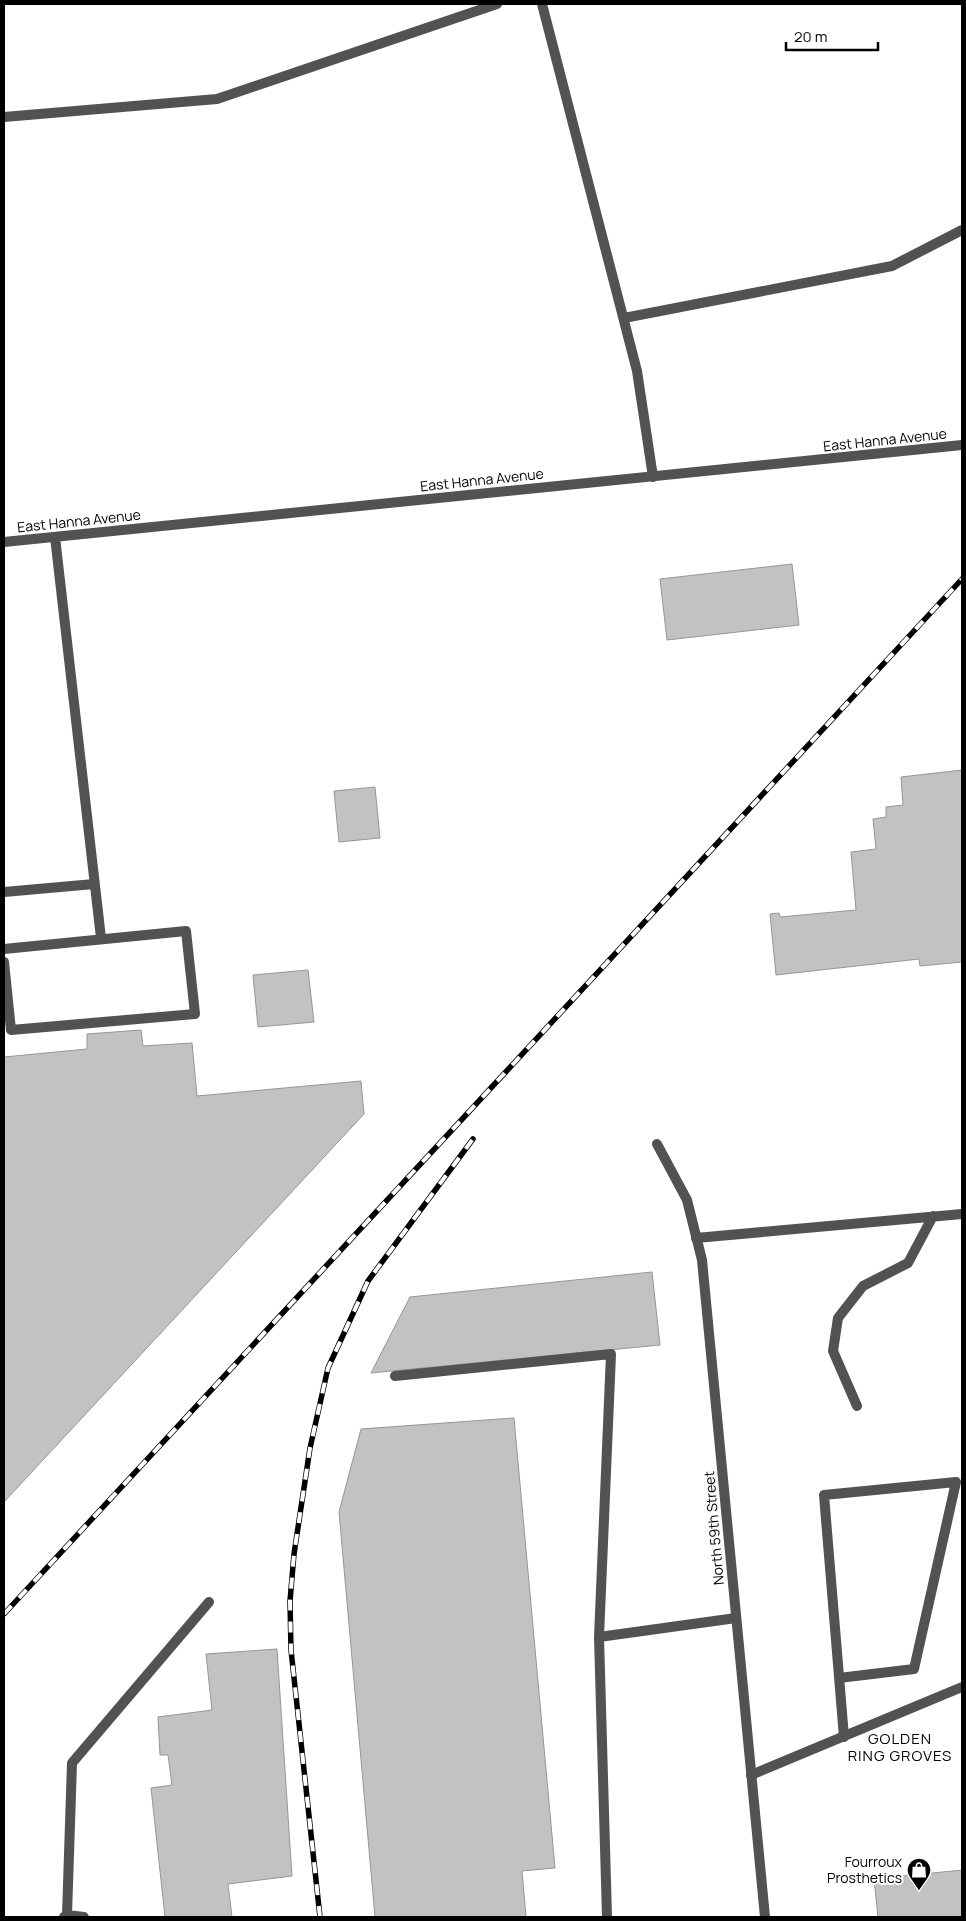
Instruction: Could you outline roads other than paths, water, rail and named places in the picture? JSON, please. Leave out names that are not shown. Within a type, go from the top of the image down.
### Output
[{"type":"street","points":[[4,117],[217,99],[498,4]]},
{"type":"street","points":[[542,4],[637,371],[653,477]]},
{"type":"street","points":[[624,318],[892,266],[962,230]]},
{"type":"street","name":"East Hanna Avenue","points":[[4,542],[962,445]]},
{"type":"street","points":[[55,537],[100,938]]},
{"type":"street","points":[[4,892],[94,884]]},
{"type":"street","points":[[4,949],[186,931],[195,1014],[11,1030],[4,962]]},
{"type":"street","name":"North 59th Street","points":[[657,1144],[687,1200],[702,1260],[765,1917]]},
{"type":"street","points":[[696,1238],[962,1214]]},
{"type":"street","points":[[857,1406],[833,1351],[838,1318],[863,1286],[908,1263],[933,1216]]},
{"type":"street","points":[[395,1376],[611,1354],[599,1636],[607,1917]]},
{"type":"street","points":[[839,1678],[914,1669],[956,1482],[824,1495],[839,1678],[844,1737]]},
{"type":"street","points":[[84,1917],[66,1916],[72,1763],[210,1602]]},
{"type":"street","points":[[599,1636],[736,1618]]},
{"type":"street","points":[[751,1776],[962,1687]]},
{"type":"railway","points":[[4,1614],[962,579]]},
{"type":"railway","points":[[320,1917],[291,1650],[290,1601],[294,1554],[310,1448],[328,1368],[368,1281],[473,1139]]},
{"type":"place","name":"Fourroux Prosthetics","points":[[919,1891]]},
{"type":"district","name":"GOLDEN RING GROVES","points":[[900,1748]]}]
